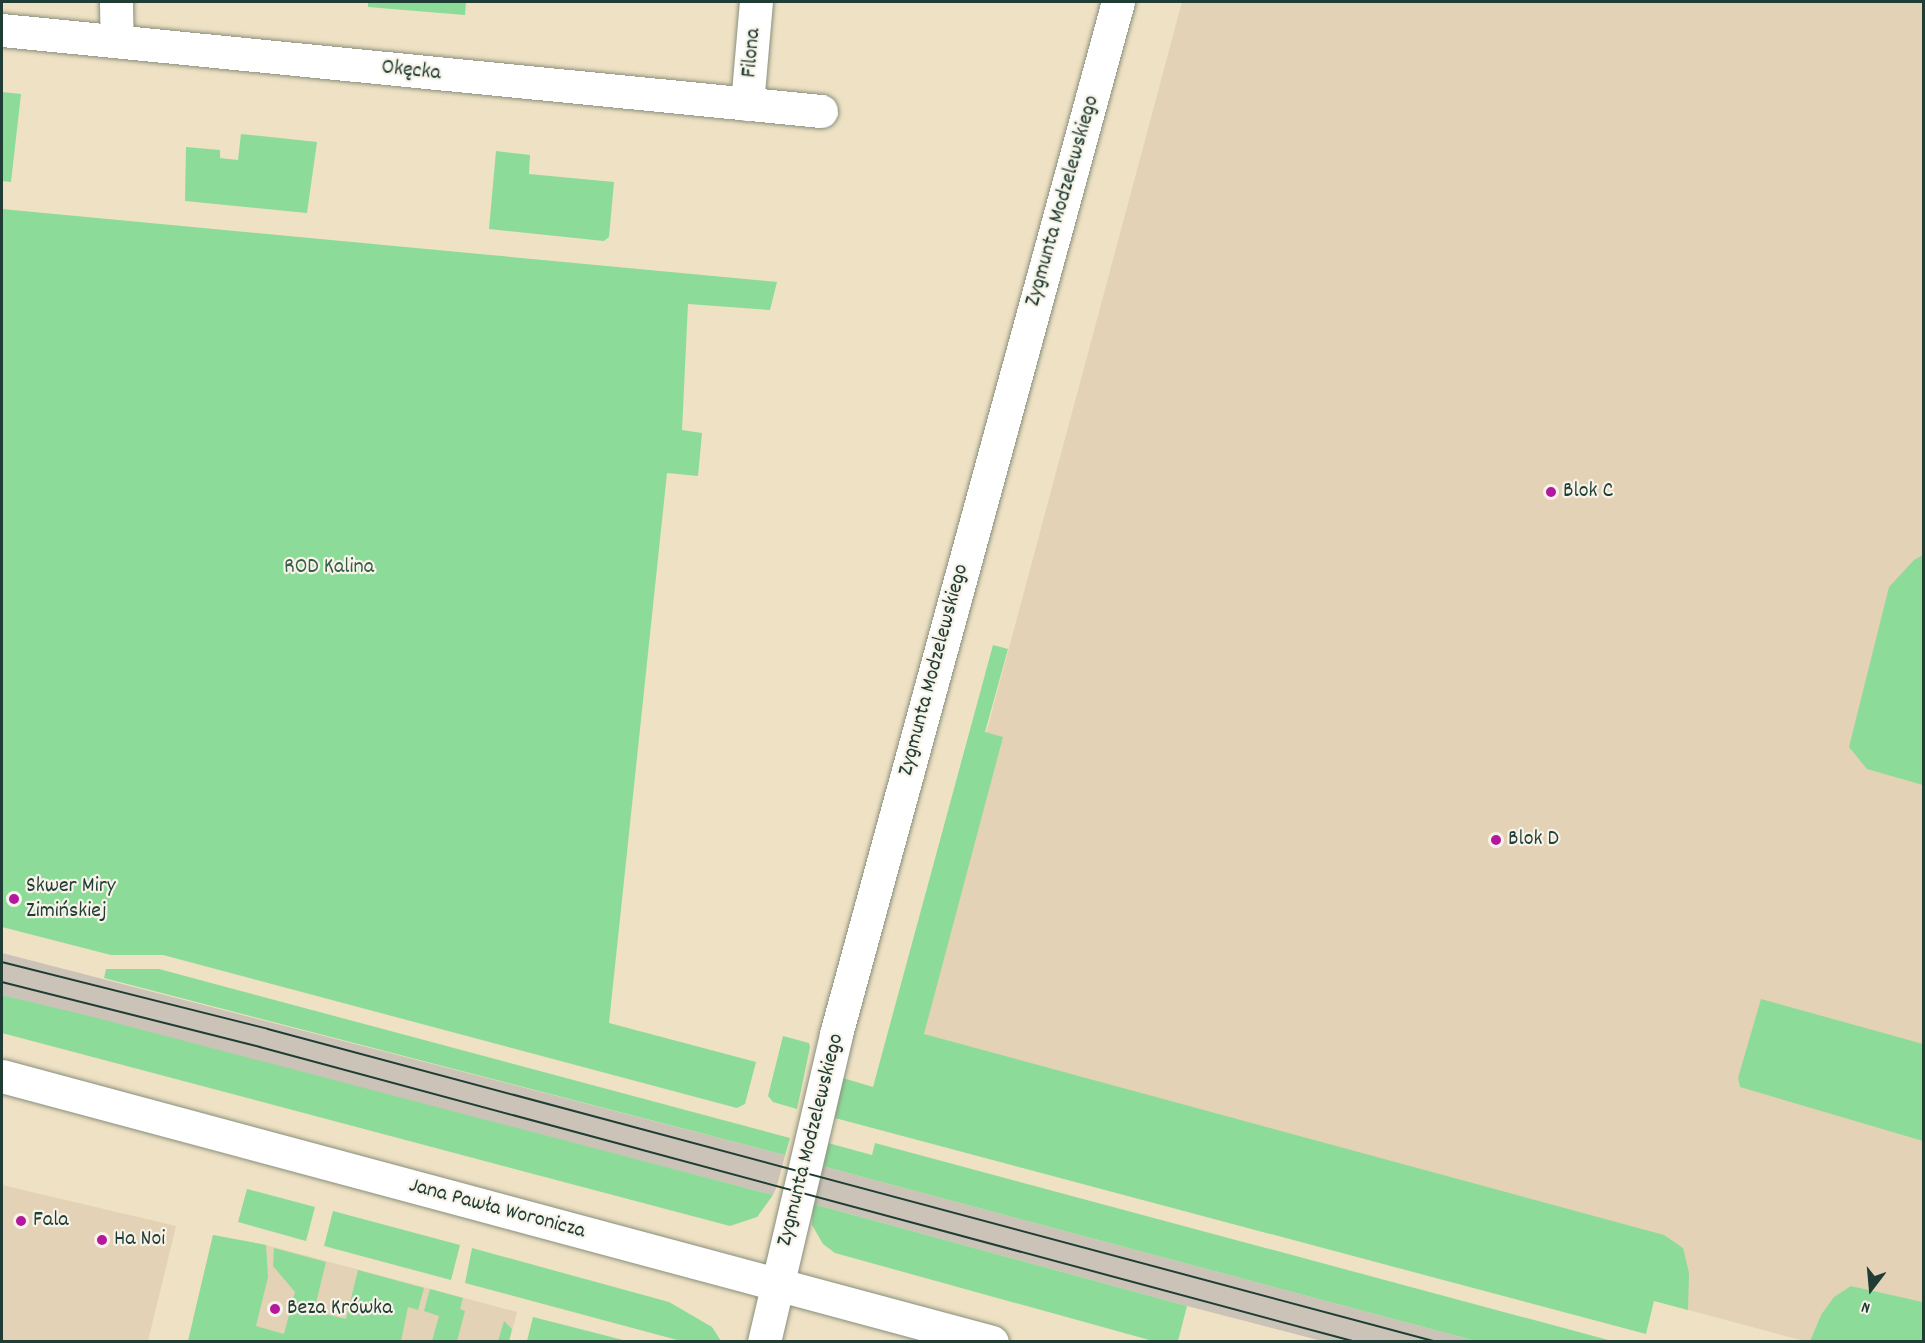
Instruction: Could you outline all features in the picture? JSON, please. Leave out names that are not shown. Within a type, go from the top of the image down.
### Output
[{"type":"street","points":[[116,2],[117,41]]},
{"type":"street","name":"Filona","points":[[747,104],[756,2]]},
{"type":"street","name":"Zygmunta Modzelewskiego","points":[[765,1341],[776,1284],[839,1023],[1118,2]]},
{"type":"street","name":"Okęcka","points":[[2,30],[820,111]]},
{"type":"street","name":"Jana Pawła Woronicza","points":[[2,1076],[992,1341]]},
{"type":"shaded area","points":[[1182,2],[1923,2],[1923,1302],[1851,1286],[1821,1315],[1810,1341],[1804,1341],[889,1096]]},
{"type":"shaded area","points":[[2,953],[785,1155],[777,1186],[773,1195],[2,995]]},
{"type":"shaded area","points":[[822,1166],[1476,1341],[1322,1341],[1187,1306],[813,1204]]},
{"type":"shaded area","points":[[2,1185],[176,1226],[148,1341],[2,1341]]},
{"type":"shaded area","points":[[213,1235],[266,1245],[517,1312],[509,1342],[280,1341],[193,1319]]},
{"type":"green space","points":[[368,2],[466,2],[465,15],[368,7]]},
{"type":"green space","points":[[2,92],[21,94],[11,182],[2,181]]},
{"type":"green space","points":[[241,134],[317,142],[307,213],[185,201],[186,147],[220,150],[220,158],[238,160]]},
{"type":"green space","points":[[496,151],[530,155],[529,174],[614,182],[609,237],[604,241],[489,229]]},
{"type":"green space","name":"ROD Kalina","points":[[2,209],[777,282],[770,310],[688,304],[682,430],[702,433],[698,476],[667,473],[609,1023],[756,1062],[745,1104],[737,1108],[163,955],[111,955],[2,927]]},
{"type":"green space","points":[[1923,555],[1923,785],[1867,769],[1849,747],[1889,587],[1914,560]]},
{"type":"green space","points":[[993,645],[1008,649],[985,732],[1003,737],[924,1034],[1664,1235],[1683,1248],[1689,1273],[1688,1310],[1654,1301],[1646,1334],[835,1118],[843,1078],[873,1087]]},
{"type":"green space","points":[[106,969],[159,969],[790,1138],[785,1155],[104,978]]},
{"type":"green space","points":[[2,995],[773,1195],[757,1217],[730,1226],[2,1033]]},
{"type":"green space","points":[[1761,999],[1923,1044],[1923,1141],[1740,1087],[1738,1078]]},
{"type":"green space","points":[[783,1036],[809,1043],[810,1047],[797,1109],[773,1102],[768,1096]]},
{"type":"green space","points":[[828,1143],[872,1155],[875,1143],[1612,1341],[1476,1341],[822,1166]]},
{"type":"green space","points":[[247,1189],[315,1207],[306,1241],[238,1222]]},
{"type":"green space","points":[[813,1204],[1187,1306],[1178,1341],[1153,1341],[835,1253],[823,1244],[812,1225]]},
{"type":"green space","points":[[333,1211],[460,1245],[451,1280],[324,1246]]},
{"type":"green space","points":[[213,1235],[266,1245],[268,1277],[256,1326],[284,1334],[295,1292],[273,1266],[274,1248],[326,1262],[314,1311],[346,1319],[358,1270],[424,1288],[418,1310],[408,1307],[401,1341],[188,1341]]},
{"type":"green space","points":[[472,1248],[669,1302],[712,1327],[721,1341],[681,1341],[465,1283]]},
{"type":"green space","points":[[1851,1286],[1923,1302],[1923,1341],[1810,1341],[1821,1315],[1834,1297]]},
{"type":"green space","points":[[430,1289],[463,1298],[460,1309],[465,1311],[457,1341],[432,1341],[439,1316],[424,1311]]},
{"type":"green space","points":[[533,1317],[627,1341],[527,1341]]},
{"type":"green space","points":[[504,1321],[512,1329],[509,1341],[498,1341]]},
{"type":"tram line","points":[[2,962],[268,1029],[1437,1342]]},
{"type":"tram line","points":[[2,982],[260,1047],[1356,1342]]},
{"type":"place","name":"Blok C","points":[[1551,492]]},
{"type":"place","name":"Blok D","points":[[1496,840]]},
{"type":"place","name":"Skwer Miry Zimińskiej","points":[[14,899]]},
{"type":"place","name":"Fala","points":[[21,1221]]},
{"type":"place","name":"Ha Noi","points":[[102,1240]]},
{"type":"place","name":"Beza Krówka","points":[[275,1309]]}]
